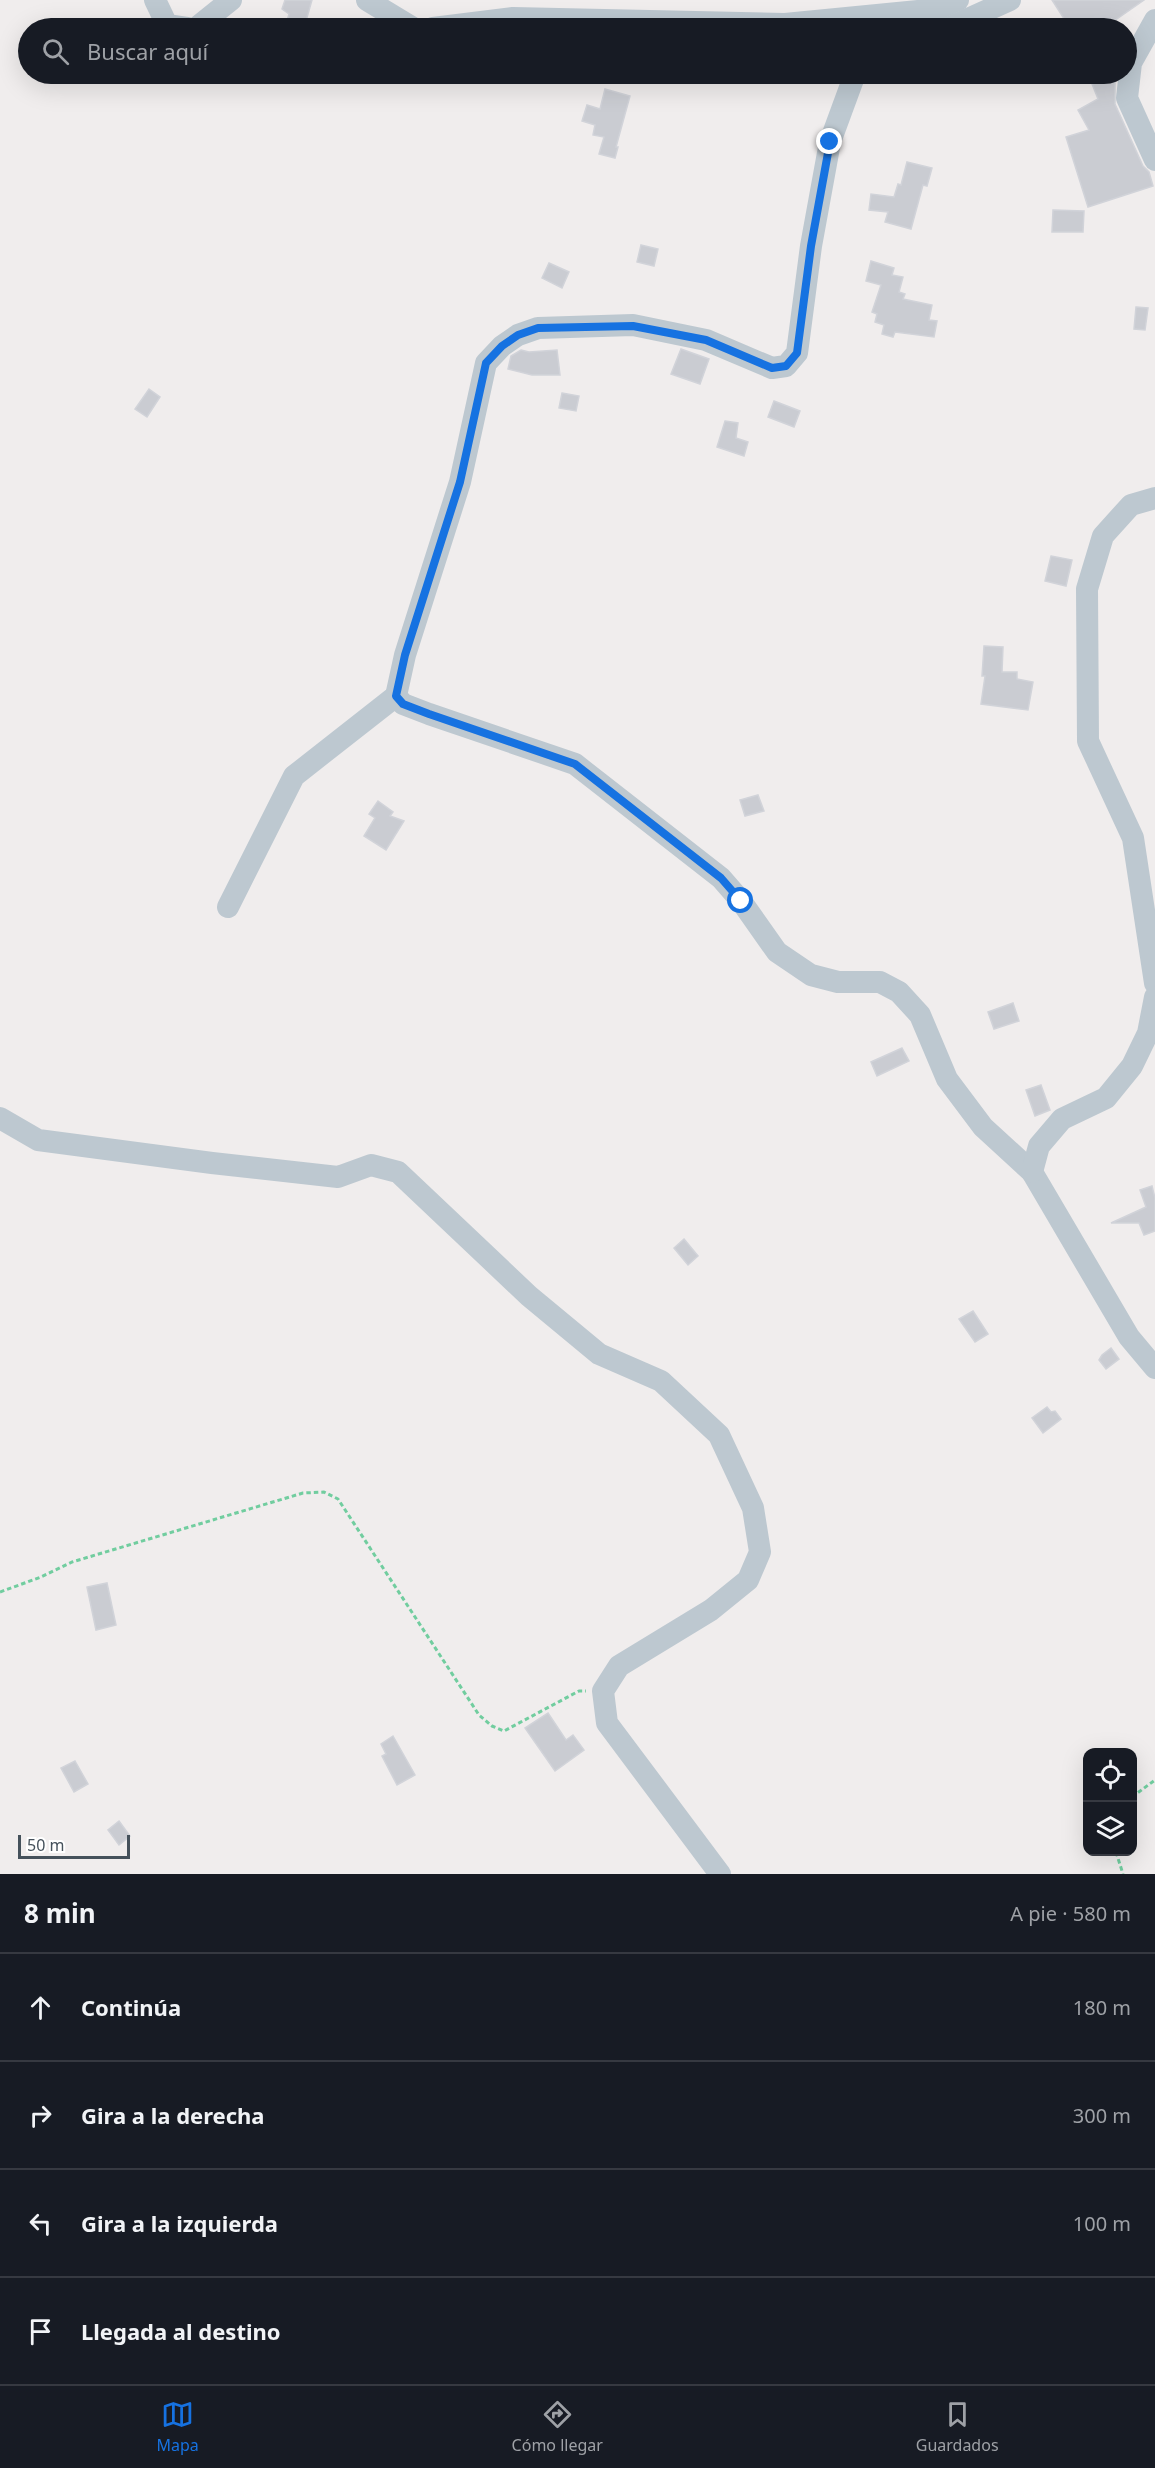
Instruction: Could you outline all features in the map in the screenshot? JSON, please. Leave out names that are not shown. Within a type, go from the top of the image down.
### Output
[{"type":"street","points":[[155,0],[164,18]]},
{"type":"street","points":[[208,18],[231,0]]},
{"type":"street","points":[[367,0],[397,18]]},
{"type":"street","points":[[846,18],[938,9],[958,0]]},
{"type":"street","points":[[970,18],[1010,0]]},
{"type":"street","points":[[1137,52],[1155,20]]},
{"type":"street","points":[[228,907],[294,776],[396,696],[405,655],[460,482],[486,363],[502,346],[518,335],[538,328],[633,326],[706,340],[772,368],[786,366],[797,353],[811,246],[830,142],[851,84]]},
{"type":"street","points":[[1129,84],[1127,98],[1155,160]]},
{"type":"street","points":[[1155,498],[1131,505],[1103,536],[1087,589],[1088,741],[1133,838],[1155,983]]},
{"type":"street","points":[[396,696],[403,704],[429,714],[575,764],[721,878],[741,901],[777,951],[811,975],[838,982],[880,982],[899,992],[920,1015],[947,1079],[983,1127],[1032,1172],[1129,1337],[1155,1368]]},
{"type":"street","points":[[1032,1172],[1039,1146],[1062,1119],[1106,1098],[1132,1066],[1148,1033],[1155,997]]},
{"type":"street","points":[[0,1118],[39,1140],[50,1142],[338,1177],[371,1165],[398,1172],[528,1296],[599,1354],[661,1381],[719,1435],[753,1508],[760,1552],[748,1580],[711,1610],[619,1666],[603,1691],[606,1723],[720,1874]]},
{"type":"path","points":[[0,1592],[41,1577],[72,1562],[303,1493],[324,1492],[338,1499],[348,1512],[479,1715],[492,1726],[504,1731],[579,1691],[603,1691]]},
{"type":"path","points":[[1137,1793],[1155,1780]]},
{"type":"path","points":[[1118,1856],[1124,1874]]},
{"type":"building","points":[[285,0],[312,0],[307,18],[288,18],[289,14],[282,9]]},
{"type":"building","points":[[1052,0],[1144,0],[1118,18],[1064,18]]},
{"type":"building","points":[[1092,84],[1115,84],[1115,104],[1143,166],[1149,172],[1153,186],[1088,207],[1066,137],[1089,130],[1078,110],[1098,99]]},
{"type":"building","points":[[605,89],[630,96],[615,158],[599,154],[604,137],[593,135],[595,125],[582,121],[587,105],[600,109]]},
{"type":"building","points":[[907,162],[932,168],[927,186],[923,185],[911,229],[885,222],[888,212],[869,210],[871,194],[894,197],[898,184],[901,185]]},
{"type":"building","points":[[1053,210],[1084,211],[1083,232],[1052,232]]},
{"type":"building","points":[[641,245],[658,249],[654,266],[637,262]]},
{"type":"building","points":[[871,261],[894,268],[892,275],[903,277],[899,292],[905,294],[903,299],[932,305],[929,320],[937,321],[934,337],[895,332],[893,337],[882,334],[884,325],[875,322],[877,314],[872,312],[881,285],[866,281]]},
{"type":"building","points":[[549,263],[569,272],[562,288],[542,278]]},
{"type":"building","points":[[1136,307],[1148,308],[1145,330],[1134,329]]},
{"type":"building","points":[[681,349],[709,359],[700,384],[671,374]]},
{"type":"building","points":[[521,350],[529,352],[557,350],[560,375],[532,375],[508,369],[511,356]]},
{"type":"building","points":[[149,389],[160,397],[147,417],[135,409]]},
{"type":"building","points":[[562,393],[579,396],[576,411],[559,408]]},
{"type":"building","points":[[774,401],[800,411],[794,427],[768,417]]},
{"type":"building","points":[[725,421],[738,423],[736,438],[748,442],[744,456],[717,447]]},
{"type":"building","points":[[1051,556],[1072,560],[1066,586],[1045,581]]},
{"type":"building","points":[[984,646],[1003,647],[1002,672],[1017,672],[1017,679],[1033,682],[1028,710],[981,704],[985,676],[982,676]]},
{"type":"building","points":[[758,795],[764,811],[745,816],[740,800]]},
{"type":"building","points":[[378,801],[393,812],[390,816],[404,821],[386,850],[364,836],[375,818],[369,814]]},
{"type":"building","points":[[1013,1003],[1019,1021],[994,1029],[988,1012]]},
{"type":"building","points":[[902,1048],[909,1061],[877,1076],[871,1062]]},
{"type":"building","points":[[1041,1085],[1050,1110],[1035,1116],[1026,1090]]},
{"type":"building","points":[[1152,1186],[1155,1198],[1155,1231],[1144,1235],[1139,1223],[1111,1223],[1146,1207],[1140,1190]]},
{"type":"building","points":[[684,1239],[698,1256],[688,1265],[674,1248]]},
{"type":"building","points":[[973,1311],[988,1334],[975,1342],[959,1319]]},
{"type":"building","points":[[1111,1348],[1119,1359],[1106,1369],[1099,1360]]},
{"type":"building","points":[[1047,1407],[1051,1412],[1055,1411],[1061,1419],[1043,1433],[1032,1418]]},
{"type":"building","points":[[107,1583],[116,1625],[96,1630],[87,1587]]},
{"type":"building","points":[[548,1713],[566,1740],[573,1735],[584,1750],[555,1771],[525,1728]]},
{"type":"building","points":[[393,1736],[415,1775],[397,1785],[382,1756],[386,1754],[381,1744]]},
{"type":"building","points":[[75,1761],[88,1784],[74,1792],[61,1768]]},
{"type":"building","points":[[119,1821],[130,1836],[119,1845],[108,1830]]},
{"type":"route","points":[[741,901],[721,878],[575,764],[429,714],[403,704],[396,696],[405,655],[460,482],[486,363],[502,346],[518,335],[538,328],[633,326],[706,340],[772,368],[786,366],[797,353],[811,246],[830,142]]}]
